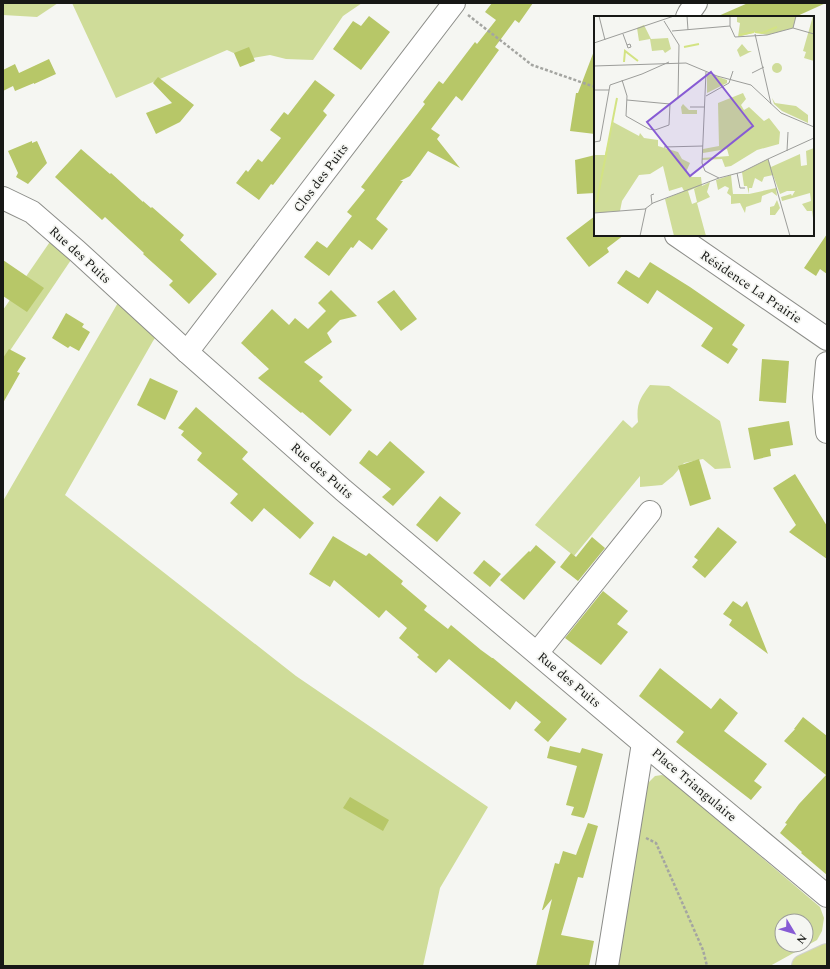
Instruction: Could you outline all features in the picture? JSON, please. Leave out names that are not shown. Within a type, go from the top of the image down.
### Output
[{"type":"main road","points":[[803,966],[827,955]]},
{"type":"street","name":"Clos des Puits","points":[[187,352],[454,3]]},
{"type":"street","points":[[688,16],[696,3]]},
{"type":"street","name":"Rue des Puits","points":[[3,198],[32,212],[343,490],[643,743]]},
{"type":"street","name":"Résidence La Prairie","points":[[677,236],[827,339]]},
{"type":"street","points":[[827,364],[824,397],[827,432]]},
{"type":"street","points":[[537,653],[650,512]]},
{"type":"street","name":"Place Triangulaire","points":[[607,966],[643,743]]},
{"type":"street","name":"Place Triangulaire","points":[[643,743],[827,896]]},
{"type":"path","points":[[454,3],[532,65],[594,87]]},
{"type":"path","points":[[630,830],[656,843],[703,950],[707,966]]},
{"type":"green space","points":[[3,3],[58,3],[37,17],[3,15]]},
{"type":"green space","points":[[72,3],[362,3],[343,16],[313,60],[286,59],[270,55],[247,59],[227,50],[116,98]]},
{"type":"green space","points":[[56,233],[77,251],[3,361],[3,310]]},
{"type":"green space","points":[[123,294],[162,328],[153,341],[65,495],[296,676],[488,807],[440,888],[423,966],[3,966],[3,501]]},
{"type":"green space","points":[[650,385],[669,386],[720,421],[731,468],[715,469],[703,459],[684,463],[673,476],[662,485],[640,487],[640,476],[574,556],[535,525],[623,420],[632,428],[638,422],[638,406]]},
{"type":"green space","points":[[662,775],[668,778],[820,907],[824,918],[822,931],[817,940],[814,942],[814,913],[774,913],[774,953],[794,953],[770,966],[616,966],[647,784],[655,776]]},
{"type":"building","points":[[492,3],[533,3],[519,23],[515,20],[495,47],[499,50],[462,101],[456,96],[431,129],[440,135],[437,139],[460,168],[428,151],[410,176],[400,181],[403,181],[376,219],[388,229],[372,250],[359,240],[353,248],[351,247],[329,276],[304,257],[317,241],[327,248],[352,216],[347,212],[365,190],[361,187],[425,104],[423,102],[439,81],[443,84],[475,42],[477,44],[496,20],[485,12]]},
{"type":"building","points":[[748,3],[826,3],[797,16],[718,16]]},
{"type":"building","points":[[369,16],[390,32],[361,70],[333,49],[353,21],[361,26]]},
{"type":"building","points":[[249,47],[255,61],[240,67],[234,53]]},
{"type":"building","points":[[594,51],[594,134],[570,131],[576,93],[578,93]]},
{"type":"building","points":[[49,59],[56,74],[15,91],[13,86],[3,91],[3,70],[15,64],[19,73]]},
{"type":"building","points":[[158,77],[194,105],[180,122],[156,134],[146,113],[172,103],[153,83]]},
{"type":"building","points":[[315,80],[335,95],[323,111],[327,115],[273,185],[271,184],[259,200],[236,183],[246,170],[248,172],[258,159],[262,162],[281,138],[270,130],[284,112],[288,115]]},
{"type":"building","points":[[32,141],[32,143],[37,141],[47,163],[28,184],[16,177],[18,173],[8,151]]},
{"type":"building","points":[[81,149],[184,235],[180,240],[217,274],[189,304],[169,285],[173,281],[143,254],[144,253],[105,217],[102,220],[55,177]]},
{"type":"building","points":[[594,155],[594,193],[577,194],[575,160]]},
{"type":"building","points":[[594,217],[594,236],[623,236],[607,248],[609,252],[589,267],[566,238]]},
{"type":"building","points":[[827,234],[827,274],[820,269],[816,276],[804,268]]},
{"type":"building","points":[[3,260],[44,288],[27,312],[3,296]]},
{"type":"building","points":[[650,262],[690,287],[745,325],[732,345],[738,349],[728,364],[701,346],[713,328],[657,290],[648,304],[617,283],[626,270],[639,278]]},
{"type":"building","points":[[331,290],[357,316],[340,320],[327,333],[332,342],[304,362],[323,377],[319,381],[352,410],[330,436],[258,378],[269,369],[241,343],[272,309],[289,325],[295,318],[308,329],[326,311],[318,303]]},
{"type":"building","points":[[394,290],[417,319],[401,331],[377,302]]},
{"type":"building","points":[[66,313],[84,324],[82,327],[90,332],[79,351],[70,346],[68,348],[52,338]]},
{"type":"building","points":[[9,349],[26,358],[17,372],[20,373],[3,403],[3,358]]},
{"type":"building","points":[[762,359],[789,361],[786,403],[759,401]]},
{"type":"building","points":[[150,378],[178,391],[165,420],[137,405]]},
{"type":"building","points":[[196,407],[248,452],[242,459],[314,523],[300,539],[264,508],[252,522],[230,503],[238,494],[197,460],[202,453],[181,435],[184,431],[178,428]]},
{"type":"building","points":[[789,421],[793,445],[770,449],[771,456],[754,460],[748,428]]},
{"type":"building","points":[[390,441],[425,472],[393,506],[382,497],[391,489],[359,463],[369,450],[377,456]]},
{"type":"building","points":[[699,459],[711,499],[690,506],[678,466]]},
{"type":"building","points":[[795,474],[827,526],[827,559],[789,532],[796,525],[773,488]]},
{"type":"building","points":[[440,496],[461,513],[437,542],[416,525]]},
{"type":"building","points":[[718,527],[737,542],[705,578],[692,567],[698,560],[694,557]]},
{"type":"building","points":[[333,536],[366,556],[369,553],[403,581],[401,584],[427,606],[424,610],[448,629],[451,625],[567,719],[548,742],[534,730],[541,722],[516,701],[510,710],[449,659],[436,673],[417,657],[419,655],[399,638],[407,628],[386,610],[379,618],[334,580],[330,587],[309,574]]},
{"type":"building","points":[[592,537],[605,548],[578,581],[560,567],[571,553],[576,557]]},
{"type":"building","points":[[536,545],[556,562],[524,600],[500,580]]},
{"type":"building","points":[[484,560],[501,574],[490,587],[473,573]]},
{"type":"building","points":[[603,591],[628,611],[617,624],[628,632],[601,665],[565,638]]},
{"type":"building","points":[[733,601],[742,607],[747,601],[768,654],[729,625],[732,620],[723,614]]},
{"type":"building","points":[[660,668],[711,709],[720,698],[738,713],[724,731],[767,764],[754,781],[762,787],[751,800],[676,742],[684,732],[639,696]]},
{"type":"building","points":[[803,717],[827,736],[827,875],[780,833],[787,824],[785,823],[799,804],[826,775],[784,741]]},
{"type":"building","points":[[550,746],[580,753],[582,748],[603,754],[584,818],[571,815],[574,807],[566,805],[577,766],[547,758]]},
{"type":"building","points":[[350,797],[389,820],[383,831],[343,808]]},
{"type":"building","points":[[588,823],[598,826],[583,878],[578,877],[561,935],[594,941],[589,966],[536,966],[552,899],[542,910],[555,863],[559,864],[563,851],[576,855]]}]
